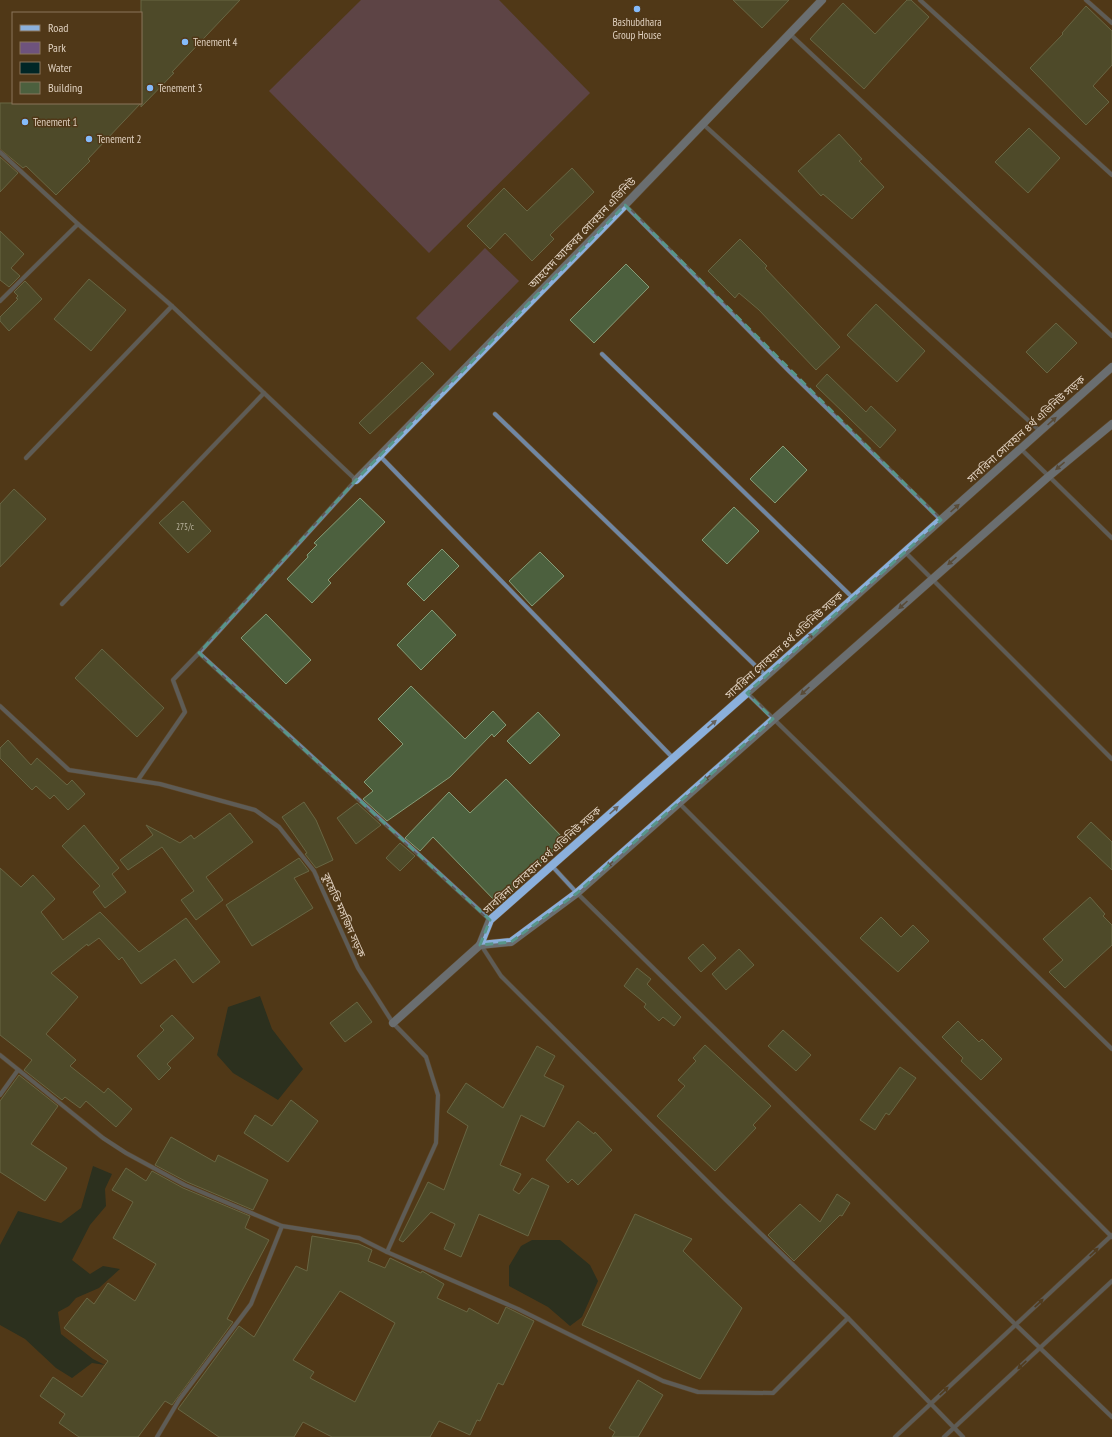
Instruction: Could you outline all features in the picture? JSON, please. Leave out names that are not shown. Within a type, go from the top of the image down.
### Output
[{"type":"street","name":"আহমেদ আকবর সোবহান এভিনিউ","points":[[356,480],[625,205],[822,0]]},
{"type":"street","points":[[920,0],[1112,175]]},
{"type":"street","points":[[1086,0],[1112,23]]},
{"type":"street","points":[[790,34],[1112,336]]},
{"type":"street","points":[[703,124],[1041,431]]},
{"type":"street","points":[[0,152],[78,224],[172,306],[356,480],[173,680],[185,712],[138,780]]},
{"type":"street","points":[[625,205],[941,520]]},
{"type":"street","points":[[0,301],[78,224]]},
{"type":"street","points":[[26,458],[172,306]]},
{"type":"street","points":[[602,354],[853,598]]},
{"type":"street","name":"সাবরিনা সোবহান ৪র্থ এভিনিউ সড়ক","points":[[393,1023],[480,945],[490,920],[1112,367]]},
{"type":"street","points":[[62,604],[264,393]]},
{"type":"street","points":[[495,414],[766,676]]},
{"type":"street","points":[[963,1437],[930,1405],[848,1318],[726,1200],[501,976],[480,945],[511,942],[577,893],[1048,476],[1112,424]]},
{"type":"street","points":[[1021,449],[1112,538]]},
{"type":"street","points":[[380,455],[673,758]]},
{"type":"street","points":[[904,552],[1112,759]]},
{"type":"street","points":[[199,653],[490,920]]},
{"type":"street","points":[[747,693],[1112,1049]]},
{"type":"street","name":"কুয়েতি মসজিদ সড়ক","points":[[0,706],[69,770],[94,775],[138,780],[255,810],[280,827],[314,870],[358,968],[393,1023],[426,1057],[438,1095],[436,1143],[387,1252]]},
{"type":"street","points":[[679,802],[1112,1236],[895,1437]]},
{"type":"street","points":[[552,865],[577,893],[1016,1325],[1112,1417]]},
{"type":"street","points":[[0,1055],[103,1138],[126,1153],[186,1185],[282,1226],[358,1238],[387,1252],[518,1308],[663,1381],[698,1392],[773,1393],[848,1318]]},
{"type":"street","points":[[0,1096],[18,1070]]},
{"type":"street","points":[[157,1437],[179,1400],[252,1304],[282,1226]]},
{"type":"street","points":[[944,1437],[1112,1281]]},
{"type":"highlighted area","points":[[625,205],[941,520],[747,693],[773,719],[577,893],[511,942],[480,945],[490,920],[199,653],[356,480]]},
{"type":"green space","points":[[361,0],[499,0],[590,93],[429,253],[269,91]]},
{"type":"green space","points":[[485,248],[519,281],[450,351],[416,318]]},
{"type":"water","points":[[260,996],[272,1029],[303,1069],[278,1100],[233,1073],[217,1055],[228,1007]]},
{"type":"water","points":[[93,1166],[112,1174],[105,1189],[106,1206],[90,1225],[72,1260],[90,1274],[103,1266],[120,1269],[99,1288],[76,1298],[69,1306],[58,1312],[61,1334],[93,1359],[105,1365],[92,1363],[72,1378],[56,1368],[25,1339],[0,1325],[0,1245],[18,1211],[61,1223],[81,1208]]},
{"type":"water","points":[[532,1240],[560,1240],[590,1265],[598,1281],[582,1317],[570,1326],[548,1307],[509,1286],[509,1266],[521,1246]]},
{"type":"building","points":[[141,0],[240,0],[141,107]]},
{"type":"building","points":[[733,0],[789,0],[762,28]]},
{"type":"building","points":[[907,0],[911,0],[929,17],[864,89],[810,39],[843,3],[875,34]]},
{"type":"building","points":[[1086,6],[1112,31],[1112,65],[1093,86],[1109,102],[1086,125],[1030,68],[1063,34],[1062,33]]},
{"type":"building","points":[[0,103],[140,104],[88,159],[90,161],[56,195],[26,166],[23,168],[0,149]]},
{"type":"building","points":[[1029,128],[1060,158],[1028,193],[995,162]]},
{"type":"building","points":[[839,134],[862,159],[859,161],[884,187],[852,219],[823,194],[821,196],[798,171]]},
{"type":"building","points":[[0,157],[18,173],[0,192]]},
{"type":"building","points":[[572,168],[594,192],[550,235],[554,239],[532,261],[505,233],[490,249],[467,226],[504,188],[527,211]]},
{"type":"building","points":[[0,231],[24,254],[11,268],[20,276],[9,287],[0,280]]},
{"type":"building","points":[[740,239],[767,266],[765,268],[840,347],[816,370],[759,310],[739,293],[735,298],[708,271]]},
{"type":"building","points":[[626,264],[649,287],[594,343],[570,320]]},
{"type":"building","points":[[89,279],[126,310],[91,351],[54,319]]},
{"type":"building","points":[[25,281],[42,299],[9,331],[0,321],[0,317],[18,299],[16,298],[18,296],[14,292]]},
{"type":"building","points":[[876,304],[925,351],[897,382],[847,335]]},
{"type":"building","points":[[1056,323],[1077,343],[1047,373],[1026,352]]},
{"type":"building","points":[[422,362],[434,374],[370,434],[359,423]]},
{"type":"building","points":[[827,374],[866,412],[871,406],[896,430],[880,448],[816,386]]},
{"type":"building","points":[[783,446],[807,470],[775,503],[750,479]]},
{"type":"building","points":[[14,489],[46,519],[0,567],[0,504]]},
{"type":"building","points":[[360,498],[385,522],[328,580],[331,583],[312,603],[287,579],[317,545],[314,543]]},
{"type":"building","points":[[183,501],[211,531],[188,553],[159,523]]},
{"type":"building","points":[[734,507],[759,531],[727,564],[702,540]]},
{"type":"building","points":[[442,549],[459,566],[424,601],[407,584]]},
{"type":"building","points":[[540,552],[564,576],[532,606],[509,581]]},
{"type":"building","points":[[432,610],[456,635],[421,670],[397,645]]},
{"type":"building","points":[[266,614],[311,660],[286,684],[241,638]]},
{"type":"building","points":[[102,649],[164,708],[137,737],[75,678]]},
{"type":"building","points":[[411,686],[465,739],[493,711],[506,725],[494,737],[492,734],[450,777],[387,821],[363,799],[373,791],[364,782],[403,744],[378,719]]},
{"type":"building","points":[[538,712],[560,735],[530,764],[507,741]]},
{"type":"building","points":[[8,740],[31,765],[37,758],[67,785],[72,780],[85,794],[68,810],[54,795],[50,799],[36,786],[32,790],[0,758],[0,748]]},
{"type":"building","points":[[506,779],[565,840],[498,904],[433,837],[420,851],[405,838],[449,792],[470,813]]},
{"type":"building","points":[[304,802],[316,820],[333,860],[316,868],[305,854],[307,853],[282,817]]},
{"type":"building","points":[[357,803],[381,825],[356,844],[337,818]]},
{"type":"building","points":[[230,813],[253,842],[206,877],[223,900],[196,920],[181,900],[194,891],[162,847],[128,870],[120,860],[153,835],[146,825],[180,843],[191,835],[194,839]]},
{"type":"building","points":[[1091,822],[1112,842],[1112,870],[1077,837]]},
{"type":"building","points":[[84,825],[119,868],[112,874],[126,892],[105,908],[93,892],[100,886],[62,846]]},
{"type":"building","points":[[400,843],[415,856],[400,871],[386,858]]},
{"type":"building","points":[[299,858],[309,871],[294,878],[313,908],[252,946],[226,905]]},
{"type":"building","points":[[0,868],[21,887],[33,875],[55,899],[41,912],[63,940],[100,912],[139,952],[186,918],[220,962],[193,983],[175,959],[141,984],[122,957],[119,960],[99,938],[88,946],[87,944],[51,973],[78,997],[46,1034],[76,1060],[70,1066],[104,1093],[108,1088],[132,1109],[116,1127],[86,1101],[80,1108],[65,1097],[62,1100],[24,1070],[32,1060],[0,1035]]},
{"type":"building","points":[[1090,897],[1105,914],[1103,916],[1112,925],[1112,945],[1065,988],[1049,972],[1063,960],[1043,939]]},
{"type":"building","points":[[881,917],[901,937],[913,925],[929,941],[898,972],[860,938]]},
{"type":"building","points":[[703,944],[716,958],[701,972],[688,958]]},
{"type":"building","points":[[739,949],[754,965],[726,990],[712,974]]},
{"type":"building","points":[[637,968],[651,979],[647,984],[681,1017],[674,1026],[663,1017],[659,1021],[644,1007],[646,1004],[624,986]]},
{"type":"building","points":[[357,1002],[372,1022],[345,1042],[330,1023]]},
{"type":"building","points":[[172,1015],[194,1038],[167,1064],[171,1068],[159,1080],[137,1056],[164,1030],[160,1026]]},
{"type":"building","points":[[958,1021],[979,1042],[982,1039],[1002,1059],[981,1080],[961,1061],[963,1058],[942,1037]]},
{"type":"building","points":[[783,1030],[811,1055],[796,1071],[768,1046]]},
{"type":"building","points":[[705,1045],[771,1106],[753,1125],[756,1128],[715,1171],[657,1116],[685,1086],[678,1080],[696,1061],[693,1058]]},
{"type":"building","points":[[537,1046],[555,1056],[544,1076],[564,1086],[544,1127],[521,1115],[500,1165],[521,1174],[513,1190],[519,1194],[532,1178],[549,1186],[528,1236],[479,1214],[461,1257],[444,1249],[455,1224],[431,1212],[403,1242],[399,1240],[428,1182],[444,1190],[468,1126],[447,1112],[466,1083],[503,1108]]},
{"type":"building","points":[[900,1067],[916,1078],[889,1115],[886,1113],[875,1130],[860,1120]]},
{"type":"building","points":[[19,1075],[58,1106],[31,1144],[67,1168],[45,1201],[0,1172],[0,1101]]},
{"type":"building","points":[[291,1100],[318,1121],[288,1162],[244,1133],[255,1115],[272,1126]]},
{"type":"building","points":[[578,1121],[594,1134],[595,1132],[612,1150],[578,1185],[572,1179],[568,1183],[546,1160]]},
{"type":"building","points":[[171,1137],[215,1162],[218,1155],[268,1180],[253,1210],[187,1182],[155,1165]]},
{"type":"building","points":[[126,1168],[146,1181],[152,1171],[183,1188],[250,1216],[245,1228],[269,1240],[227,1319],[233,1322],[172,1405],[165,1401],[138,1437],[79,1437],[59,1423],[65,1414],[40,1396],[53,1377],[82,1397],[108,1361],[64,1328],[87,1298],[94,1304],[108,1283],[135,1301],[156,1264],[113,1238],[133,1202],[112,1190]]},
{"type":"building","points":[[837,1194],[850,1203],[842,1216],[840,1215],[794,1261],[768,1235],[800,1204],[820,1222]]},
{"type":"building","points":[[635,1214],[692,1239],[683,1251],[742,1308],[700,1379],[582,1325]]},
{"type":"building","points":[[312,1236],[359,1244],[372,1250],[368,1261],[385,1268],[390,1258],[421,1273],[422,1271],[444,1284],[437,1298],[467,1312],[469,1308],[498,1324],[506,1307],[534,1321],[503,1385],[498,1383],[480,1421],[477,1420],[470,1435],[439,1421],[430,1437],[332,1437],[303,1422],[294,1437],[219,1437],[178,1409],[239,1326],[254,1337],[296,1266],[307,1271]],"holes":[[[340,1291],[395,1323],[355,1402],[310,1378],[314,1372],[293,1360]]]},
{"type":"building","points":[[638,1380],[663,1395],[638,1437],[612,1437],[615,1432],[609,1428]]},
{"type":"place","name":"Bashubdhara Group House","points":[[637,9]]},
{"type":"place","name":"Tenement 4","points":[[185,42]]},
{"type":"place","name":"Tenement 3","points":[[150,88]]},
{"type":"place","name":"Tenement 1","points":[[25,122]]},
{"type":"place","name":"Tenement 2","points":[[89,139]]}]
